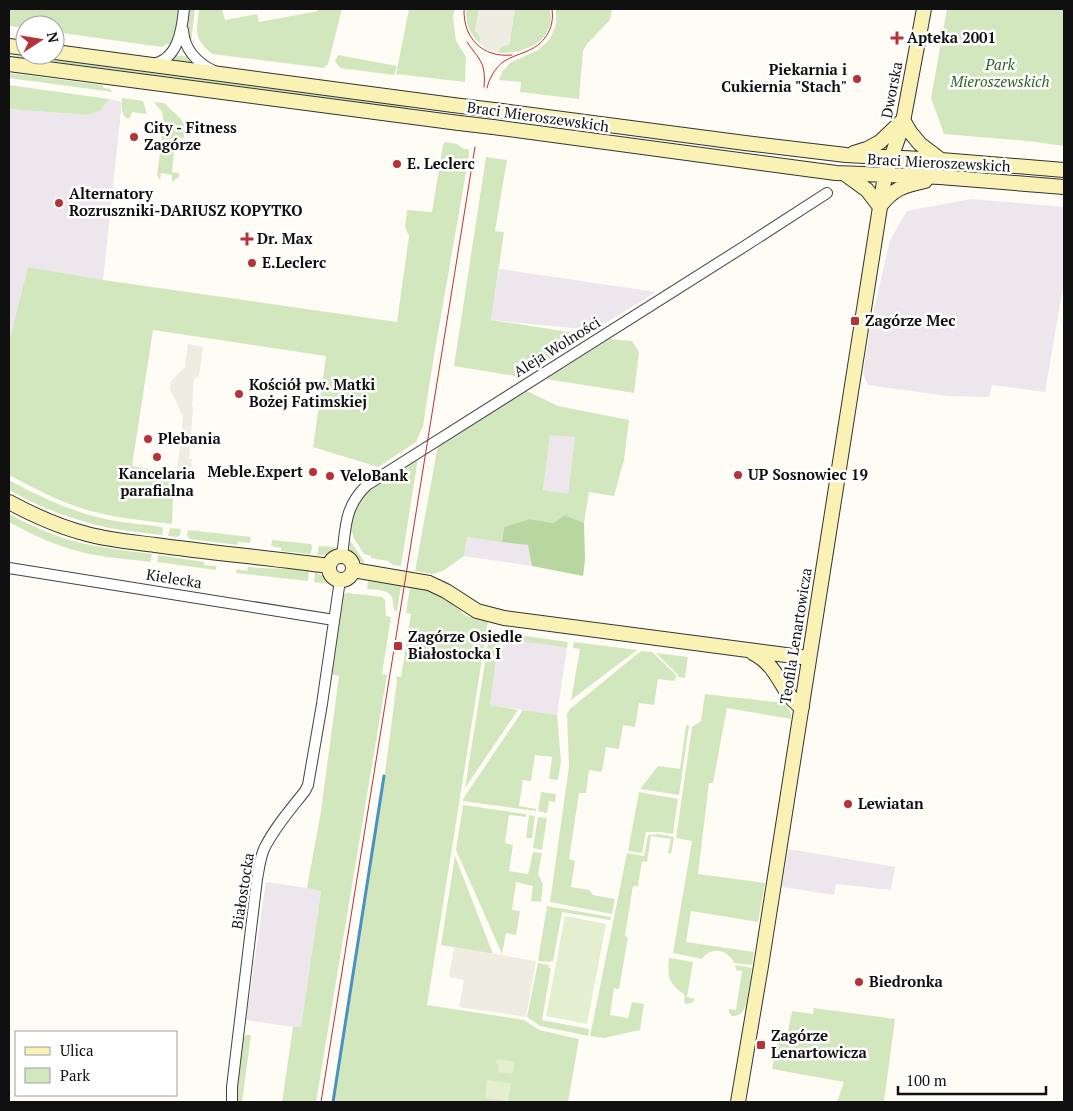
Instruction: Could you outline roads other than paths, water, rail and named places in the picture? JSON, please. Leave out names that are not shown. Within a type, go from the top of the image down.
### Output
[{"type":"street","points":[[147,64],[163,60],[173,51],[182,26],[184,9]]},
{"type":"street","name":"Dworska","points":[[885,175],[903,120],[924,9]]},
{"type":"street","points":[[182,26],[184,42],[191,53],[204,66],[219,74]]},
{"type":"street","name":"Braci Mieroszewskich","points":[[65,53],[846,155],[941,160],[1064,170]]},
{"type":"street","name":"Braci Mieroszewskich","points":[[9,64],[845,174],[940,178],[1064,187]]},
{"type":"street","points":[[433,119],[436,102]]},
{"type":"street","points":[[846,155],[867,149],[880,142],[903,120],[920,144],[941,160]]},
{"type":"street","points":[[845,174],[867,190],[880,207],[888,196],[902,187],[940,178]]},
{"type":"street","name":"Teofila Lenartowicza","points":[[738,1102],[885,175]]},
{"type":"street","name":"Aleja Wolności","points":[[342,556],[349,511],[359,493],[367,485],[738,251],[827,192]]},
{"type":"street","points":[[9,502],[60,526],[104,538],[330,566]]},
{"type":"street","points":[[342,556],[349,560],[353,570],[348,578],[340,580],[330,573],[330,566],[333,560],[342,556]]},
{"type":"street","name":"Kielecka","points":[[9,568],[334,620]]},
{"type":"street","points":[[353,570],[429,583],[446,591],[477,611],[504,618],[809,658]]},
{"type":"street","name":"Białostocka","points":[[232,1102],[232,1087],[257,879],[264,849],[305,791],[311,774],[340,580]]},
{"type":"street","points":[[742,649],[757,655],[767,662],[794,702],[802,707]]},
{"type":"waterway","points":[[333,1102],[384,776]]},
{"type":"tram line","points":[[464,9],[467,29],[476,44],[492,53],[512,55]]},
{"type":"tram line","points":[[487,88],[489,81],[500,64],[532,49],[543,41],[552,23],[552,9]]},
{"type":"tram line","points":[[467,42],[483,67],[484,87]]},
{"type":"tram line","points":[[321,1102],[475,147]]},
{"type":"place","name":"Apteka 2001","points":[[897,38]]},
{"type":"place","name":"Piekarnia i Cukiernia \"Stach\"","points":[[857,79]]},
{"type":"place","name":"City - Fitness Zagórze","points":[[134,137]]},
{"type":"place","name":"E. Leclerc","points":[[397,164]]},
{"type":"place","name":"Alternatory Rozruszniki-DARIUSZ KOPYTKO","points":[[59,203]]},
{"type":"place","name":"Dr. Max","points":[[247,239]]},
{"type":"place","name":"E.Leclerc","points":[[252,263]]},
{"type":"place","name":"Zagórze Mec","points":[[855,321]]},
{"type":"place","name":"Kościół pw. Matki Bożej Fatimskiej","points":[[239,394]]},
{"type":"place","name":"Plebania","points":[[148,439]]},
{"type":"place","name":"Kancelaria parafialna","points":[[157,457]]},
{"type":"place","name":"Meble.Expert","points":[[313,472]]},
{"type":"place","name":"UP Sosnowiec 19","points":[[738,475]]},
{"type":"place","name":"VeloBank","points":[[330,476]]},
{"type":"place","name":"Zagórze Osiedle Białostocka I","points":[[398,646]]},
{"type":"place","name":"Lewiatan","points":[[848,804]]},
{"type":"place","name":"Biedronka","points":[[859,982]]},
{"type":"place","name":"Zagórze Lenartowicza","points":[[761,1045]]},
{"type":"park label","name":"Park Mieroszewskich","points":[[1000,74]]}]
